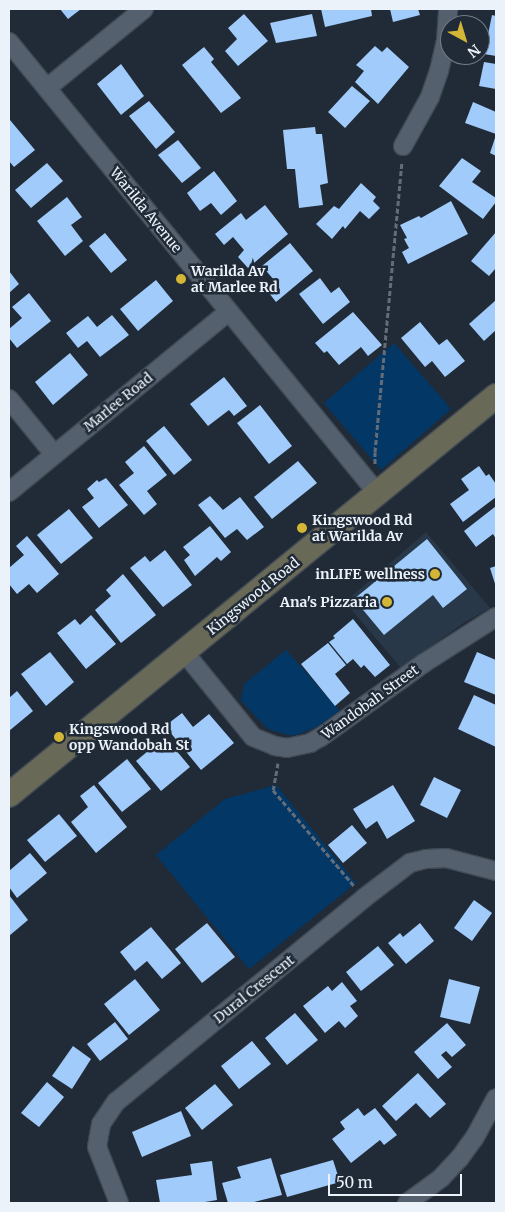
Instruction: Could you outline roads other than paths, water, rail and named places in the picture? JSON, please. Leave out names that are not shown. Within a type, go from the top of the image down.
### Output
[{"type":"street","points":[[47,88],[144,9]]},
{"type":"street","points":[[404,146],[430,97],[439,71],[446,42],[448,9]]},
{"type":"street","name":"Warilda Avenue","points":[[9,42],[378,494]]},
{"type":"street","name":"Marlee Road","points":[[9,492],[228,312]]},
{"type":"street","points":[[9,399],[54,454]]},
{"type":"street","name":"Kingswood Road","points":[[9,795],[378,494],[494,403]]},
{"type":"street","name":"Wandobah Street","points":[[184,652],[253,737],[282,747],[299,746],[320,738],[424,663],[496,616]]},
{"type":"street","name":"Dural Crescent","points":[[119,1203],[97,1147],[101,1124],[107,1112],[116,1102],[364,898],[410,863],[426,859],[446,858],[496,872]]},
{"type":"street","points":[[407,1203],[441,1178],[459,1159],[475,1137],[496,1098]]},
{"type":"place","name":"Warilda Av at Marlee Rd","points":[[181,279]]},
{"type":"place","name":"Kingswood Rd at Warilda Av","points":[[302,528]]},
{"type":"place","name":"inLIFE wellness","points":[[435,574]]},
{"type":"place","name":"Ana's Pizzaria","points":[[387,602]]},
{"type":"place","name":"Kingswood Rd opp Wandobah St","points":[[59,737]]}]
